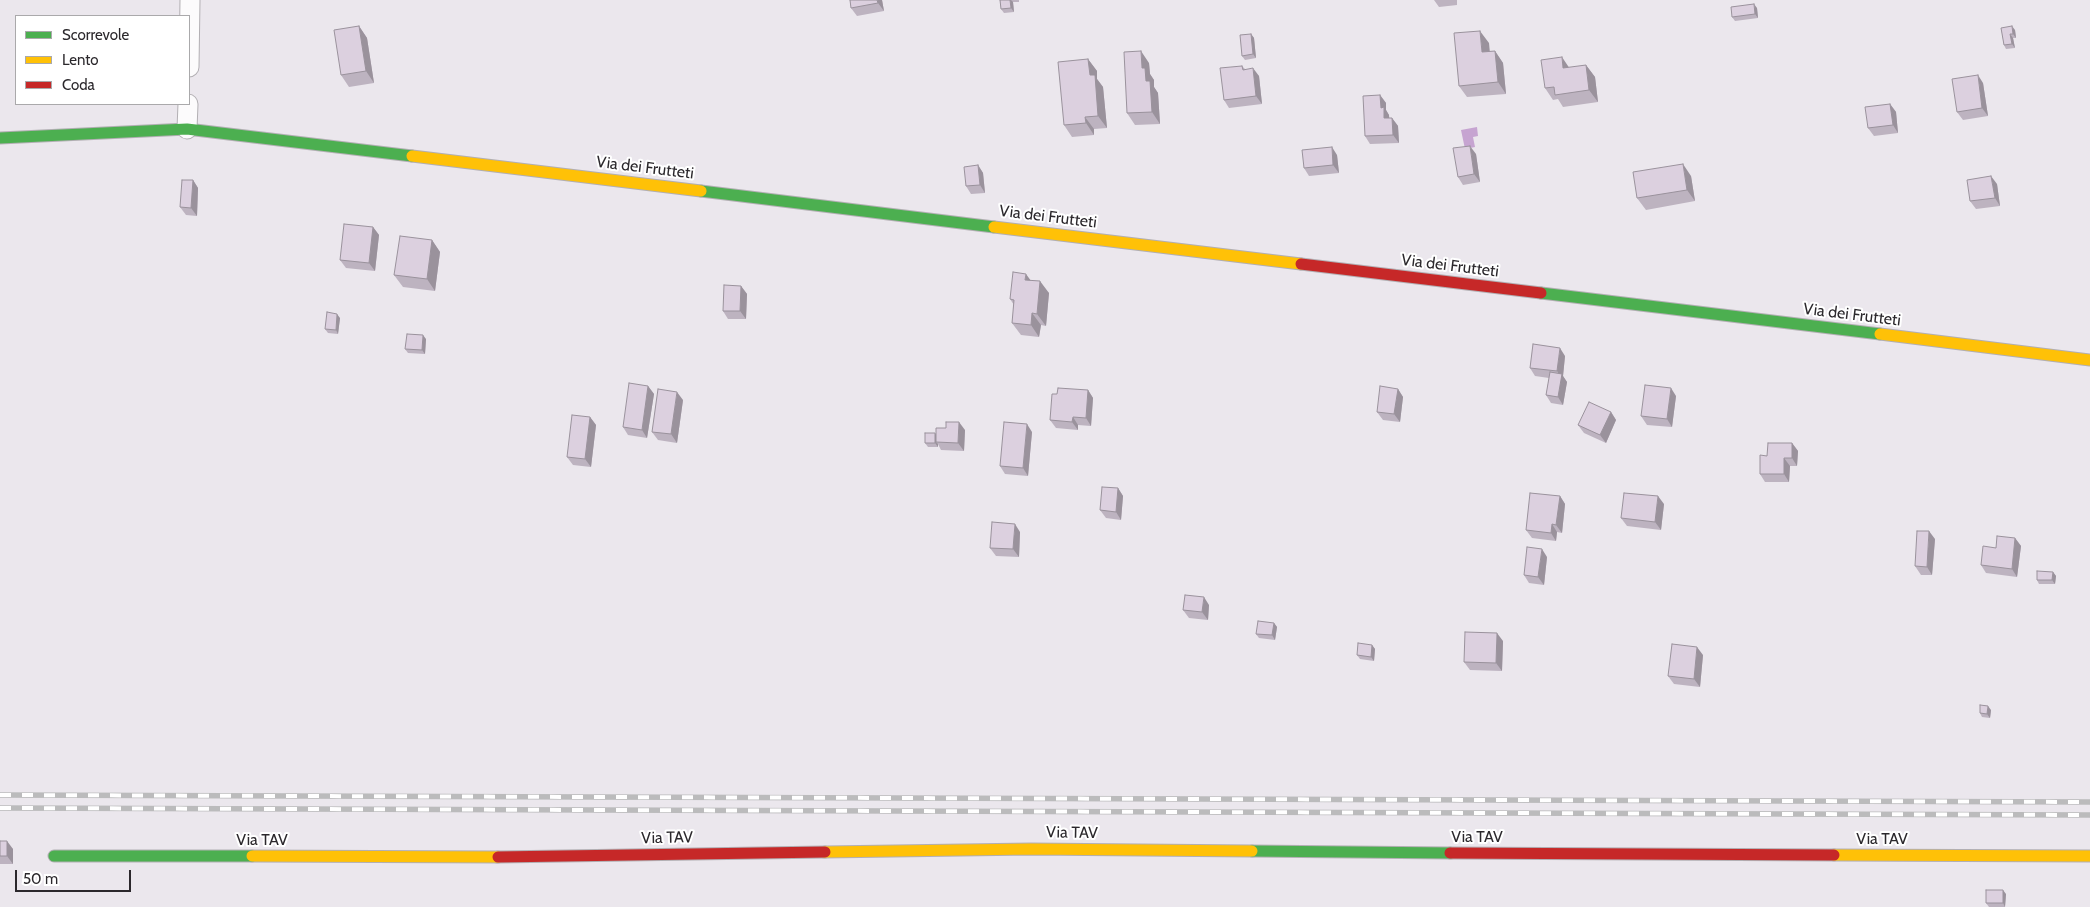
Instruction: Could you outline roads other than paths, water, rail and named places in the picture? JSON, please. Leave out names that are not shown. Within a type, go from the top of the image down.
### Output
[{"type":"street","points":[[190,0],[190,15]]},
{"type":"street","points":[[187,129],[188,105]]},
{"type":"street","name":"Via dei Frutteti","points":[[0,138],[187,129],[2090,360]]},
{"type":"street","name":"Via TAV","points":[[54,856],[488,857],[1031,849],[2090,856]]},
{"type":"railway","points":[[0,795],[2090,802]]},
{"type":"railway","points":[[0,808],[2090,815]]}]
